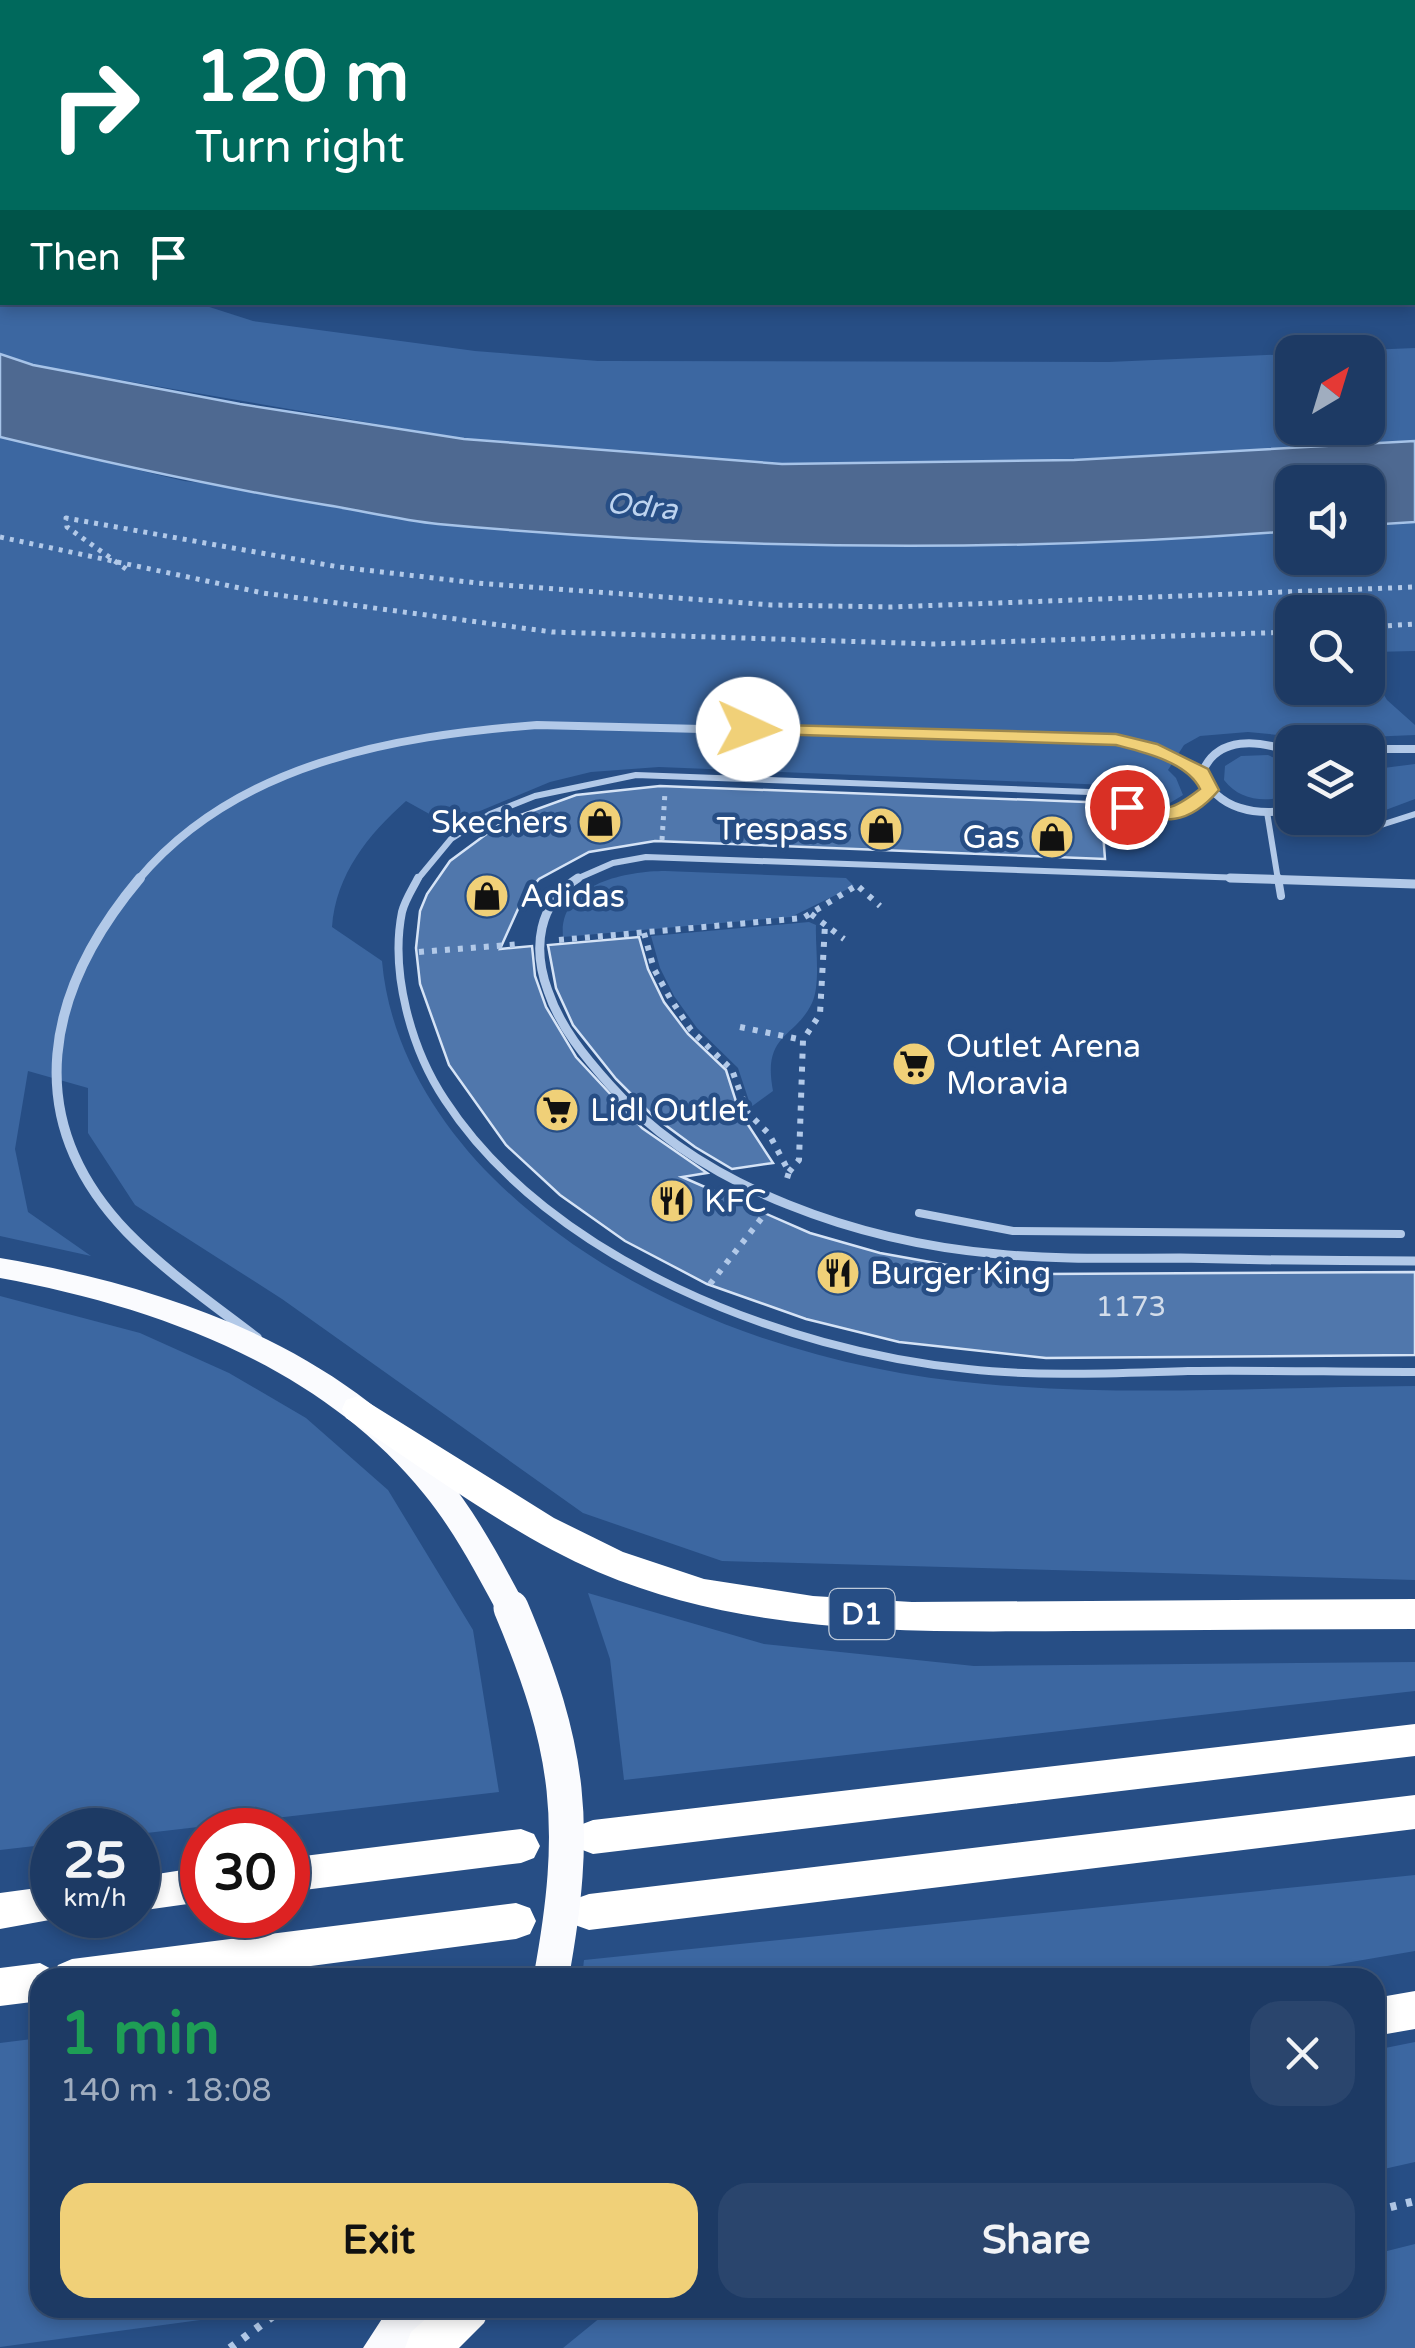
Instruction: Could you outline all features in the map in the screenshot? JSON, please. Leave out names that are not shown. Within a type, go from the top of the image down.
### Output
[{"type":"highway","points":[[0,1268],[143,1302],[286,1360],[358,1409],[433,1484],[467,1529],[511,1608],[542,1684],[559,1743],[568,1818],[560,1935],[553,1968]]},
{"type":"highway","name":"D1","points":[[358,1409],[542,1528],[611,1562],[704,1593],[812,1611],[912,1616],[1415,1614]]},
{"type":"highway","points":[[593,1837],[1415,1740]]},
{"type":"highway","points":[[589,1912],[1415,1812]]},
{"type":"highway","points":[[310,1872],[521,1846]]},
{"type":"highway","points":[[0,1910],[30,1907]]},
{"type":"highway","points":[[150,1968],[516,1921]]},
{"type":"highway","points":[[0,1987],[30,1983]]},
{"type":"highway","points":[[1385,2015],[1415,2010]]},
{"type":"highway","points":[[383,2348],[406,2318]]},
{"type":"highway","points":[[426,2348],[458,2318]]},
{"type":"street","points":[[286,1360],[176,1279],[127,1235],[86,1179],[56,1107],[54,1059],[60,1028],[70,992],[103,922],[154,859],[226,804],[298,768],[348,752],[422,735],[520,726],[1106,738],[1150,748],[1202,773],[1210,790],[1240,808],[1275,811]]},
{"type":"street","points":[[1202,773],[1210,756],[1232,745],[1275,747]]},
{"type":"street","points":[[1385,749],[1415,750]]},
{"type":"street","points":[[1415,884],[660,857],[606,865],[561,890],[546,906],[541,942],[542,978],[555,1015],[608,1087],[658,1133],[722,1172],[777,1199],[854,1224],[976,1252],[1415,1261]]},
{"type":"lane","points":[[1210,790],[1183,812],[1166,817],[1143,813],[1089,792],[666,776],[636,776],[567,786],[502,809],[469,827],[430,855],[411,881],[399,916],[396,959],[414,1033],[436,1088],[478,1142],[527,1190],[581,1232],[638,1268],[700,1298],[899,1360],[969,1369],[1075,1374],[1415,1372]]},
{"type":"lane","points":[[1267,812],[1281,896]]},
{"type":"lane","points":[[1385,825],[1415,814]]},
{"type":"lane","points":[[919,1213],[1013,1231],[1401,1234]]},
{"type":"path","points":[[126,569],[67,527],[66,518],[340,567],[478,583],[771,605],[892,607],[1415,587]]},
{"type":"path","points":[[0,537],[126,569],[532,630],[842,645],[993,644],[1275,633]]},
{"type":"path","points":[[1385,627],[1415,624]]},
{"type":"path","points":[[660,857],[666,776]]},
{"type":"path","points":[[859,887],[860,863]]},
{"type":"path","points":[[396,959],[803,918],[859,887]]},
{"type":"path","points":[[859,887],[880,906]]},
{"type":"path","points":[[810,914],[844,939]]},
{"type":"path","points":[[700,1298],[777,1199],[798,1160],[803,1040],[820,1014],[824,924]]},
{"type":"path","points":[[644,933],[654,968],[670,998],[691,1030],[732,1070],[748,1113],[770,1134],[789,1172]]},
{"type":"path","points":[[740,1028],[803,1040]]},
{"type":"path","points":[[1385,2208],[1415,2201]]},
{"type":"path","points":[[230,2348],[270,2318]]},
{"type":"shaded area","points":[[0,305],[203,305],[253,321],[475,351],[598,361],[1109,362],[1275,355],[1275,445],[1343,445],[1074,460],[782,464],[464,439],[33,365],[0,354]]},
{"type":"shaded area","points":[[1415,348],[1415,441],[1385,443],[1385,349]]},
{"type":"shaded area","points":[[0,437],[184,481],[710,541],[946,546],[1195,539],[1275,532],[1275,575],[1385,575],[1385,524],[1415,522],[1415,651],[1385,652],[1385,595],[1275,595],[1275,705],[1385,705],[1385,697],[1415,725],[1415,735],[1385,736],[1385,725],[1275,725],[1275,735],[1248,732],[1200,736],[1184,745],[1168,770],[1183,795],[1165,806],[1108,785],[659,767],[591,772],[550,782],[456,821],[433,816],[406,801],[356,857],[340,890],[332,927],[382,961],[394,1022],[418,1079],[452,1131],[493,1178],[543,1222],[599,1261],[658,1295],[721,1323],[852,1363],[985,1384],[1146,1391],[1415,1386],[1415,1580],[722,1561],[583,1513],[282,1299],[135,1205],[88,1133],[88,1088],[28,1071],[15,1149],[28,1212],[91,1256],[0,1236]]},
{"type":"shaded area","points":[[1241,756],[1275,758],[1275,798],[1246,796],[1224,780],[1225,766]]},
{"type":"shaded area","points":[[1415,764],[1415,799],[1385,810],[1385,768]]},
{"type":"shaded area","points":[[665,871],[846,878],[854,886],[791,917],[563,937],[564,919],[571,904],[583,893],[614,878]]},
{"type":"shaded area","points":[[809,922],[816,925],[815,995],[805,1015],[776,1047],[771,1072],[773,1091],[751,1107],[738,1068],[697,1028],[674,996],[660,968],[651,936]]},
{"type":"shaded area","points":[[0,1296],[140,1333],[229,1373],[306,1418],[388,1490],[473,1630],[499,1792],[310,1814],[310,1808],[180,1808],[180,1829],[160,1831],[160,1808],[30,1808],[30,1847],[0,1850]]},
{"type":"shaded area","points":[[588,1593],[764,1644],[974,1666],[1415,1662],[1415,1691],[624,1780],[610,1659]]},
{"type":"shaded area","points":[[1415,1875],[1415,1951],[1316,1968],[583,1968],[584,1960]]},
{"type":"shaded area","points":[[30,2039],[30,2318],[215,2318],[0,2347],[0,2043]]},
{"type":"shaded area","points":[[1415,2042],[1415,2162],[1385,2169],[1385,2048]]},
{"type":"shaded area","points":[[1415,2244],[1415,2348],[563,2348],[600,2318],[1385,2318],[1385,2252]]},
{"type":"water","name":"Odra","points":[[0,354],[33,365],[240,404],[464,439],[782,464],[1074,460],[1415,441],[1415,522],[1385,524],[1385,465],[1275,465],[1275,532],[1079,543],[865,546],[544,533],[396,518],[203,482],[0,437]]},
{"type":"building","points":[[660,786],[1086,802],[1101,805],[1105,859],[655,841],[589,852],[539,879],[523,898],[500,949],[532,946],[535,976],[546,1007],[576,1057],[642,1128],[707,1173],[682,1177],[810,1233],[880,1253],[958,1267],[1042,1274],[1415,1272],[1415,1355],[1046,1358],[899,1342],[806,1319],[707,1284],[625,1241],[560,1195],[506,1145],[449,1065],[420,984],[416,948],[420,911],[450,861],[504,821],[576,795]]},
{"type":"building","points":[[639,937],[648,969],[664,1002],[688,1034],[726,1070],[739,1111],[773,1163],[732,1169],[695,1147],[653,1116],[616,1079],[573,1025],[556,988],[548,945]]},
{"type":"place","name":"Skechers","points":[[600,822]]},
{"type":"place","name":"Trespass","points":[[881,829]]},
{"type":"place","name":"Gas","points":[[1052,837]]},
{"type":"place","name":"Adidas","points":[[487,896]]},
{"type":"place","name":"Outlet Arena Moravia","points":[[914,1064]]},
{"type":"place","name":"Lidl Outlet","points":[[557,1110]]},
{"type":"place","name":"KFC","points":[[672,1201]]},
{"type":"place","name":"Burger King","points":[[838,1273]]},
{"type":"route","points":[[748,729],[1126,741],[1202,773],[1210,790],[1183,812],[1166,817],[1127,807]]}]
